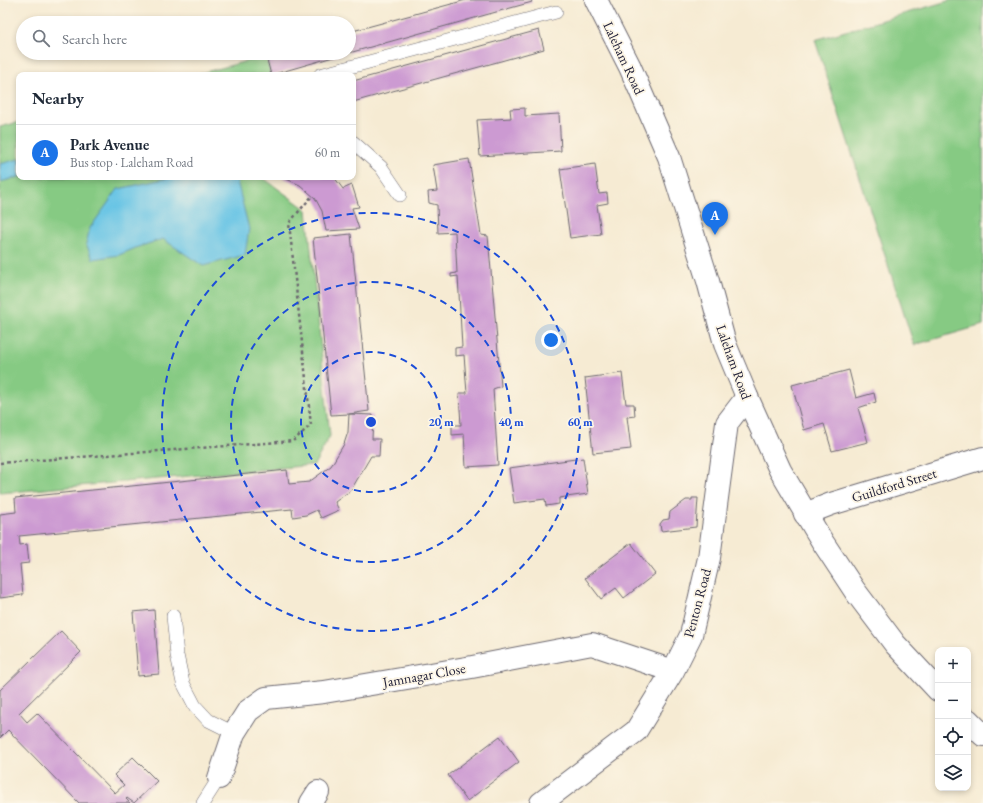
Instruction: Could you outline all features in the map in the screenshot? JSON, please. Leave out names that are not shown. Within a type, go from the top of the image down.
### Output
[{"type":"street","name":"Laleham Road","points":[[596,0],[630,67],[669,157],[708,281],[725,344],[746,398],[780,470],[805,514],[855,592],[895,644],[935,687]]},
{"type":"street","name":"Penton Road","points":[[541,803],[636,731],[673,671],[691,635],[709,558],[727,423],[746,398]]},
{"type":"street","name":"Guildford Street","points":[[805,514],[831,504],[983,458]]},
{"type":"street","name":"Jamnagar Close","points":[[219,778],[234,734],[248,711],[266,698],[324,692],[472,667],[592,644],[673,671]]},
{"type":"lane","points":[[331,72],[556,12]]},
{"type":"lane","points":[[356,145],[381,167],[400,195]]},
{"type":"lane","points":[[173,616],[177,656],[184,683],[195,706],[208,720],[234,734]]},
{"type":"lane","points":[[203,803],[219,778]]},
{"type":"path","points":[[0,463],[293,441],[311,425],[288,223],[312,196]]},
{"type":"green space","points":[[951,0],[983,0],[983,325],[914,345],[815,40]]},
{"type":"green space","points":[[251,60],[267,60],[270,72],[205,72]]},
{"type":"green space","points":[[16,123],[16,180],[266,180],[307,210],[330,436],[314,465],[0,493],[0,127]]},
{"type":"water","points":[[16,160],[16,178],[0,182],[0,164]]},
{"type":"water","points":[[159,180],[237,180],[249,229],[245,255],[203,266],[163,239],[119,255],[93,259],[86,244],[90,228],[118,189]]},
{"type":"building","points":[[466,0],[531,0],[532,2],[356,51],[356,30]]},
{"type":"building","points":[[539,30],[544,49],[356,101],[356,80]]},
{"type":"building","points":[[267,60],[323,60],[281,72],[270,72]]},
{"type":"building","points":[[525,108],[525,116],[559,114],[561,151],[480,156],[477,120],[511,118],[510,109]]},
{"type":"building","points":[[469,159],[481,235],[488,236],[501,386],[493,389],[498,465],[466,467],[464,434],[452,435],[452,425],[461,425],[459,393],[467,393],[464,355],[455,356],[455,348],[462,347],[458,276],[451,277],[451,274],[457,273],[455,232],[438,233],[437,205],[429,203],[428,192],[437,191],[433,165]]},
{"type":"building","points":[[595,164],[599,194],[607,193],[608,203],[597,205],[601,234],[570,238],[560,169]]},
{"type":"building","points":[[289,180],[336,180],[343,189],[352,185],[359,207],[352,208],[359,229],[326,231],[322,211],[315,198],[300,185]]},
{"type":"building","points":[[351,234],[369,411],[331,415],[313,238]]},
{"type":"building","points":[[849,370],[856,398],[874,393],[876,402],[858,408],[868,442],[832,451],[824,424],[804,430],[792,385]]},
{"type":"building","points":[[622,373],[626,404],[634,404],[635,416],[627,417],[631,449],[593,453],[585,378]]},
{"type":"building","points":[[349,414],[373,415],[372,439],[380,439],[379,456],[371,456],[351,490],[335,502],[339,510],[321,518],[317,510],[306,515],[293,517],[292,509],[19,536],[20,545],[27,544],[29,563],[20,564],[23,595],[0,598],[0,514],[16,512],[15,498],[287,470],[289,484],[309,482],[331,466],[344,444],[348,432]]},
{"type":"building","points":[[583,458],[588,494],[559,498],[559,504],[546,506],[545,499],[514,503],[509,468]]},
{"type":"building","points":[[692,498],[698,498],[696,527],[661,531],[660,524],[663,520],[669,519],[670,512],[686,500],[692,500]]},
{"type":"building","points":[[631,543],[655,574],[624,598],[616,588],[601,599],[585,578]]},
{"type":"building","points":[[154,610],[159,674],[138,676],[133,612]]},
{"type":"building","points":[[61,631],[81,652],[19,713],[27,722],[37,713],[115,793],[124,785],[114,775],[133,757],[157,781],[134,803],[127,798],[126,799],[130,803],[79,803],[8,730],[0,738],[0,690]]},
{"type":"building","points":[[500,736],[519,762],[467,801],[448,775]]},
{"type":"place","name":"Park Avenue","points":[[715,235]]}]
